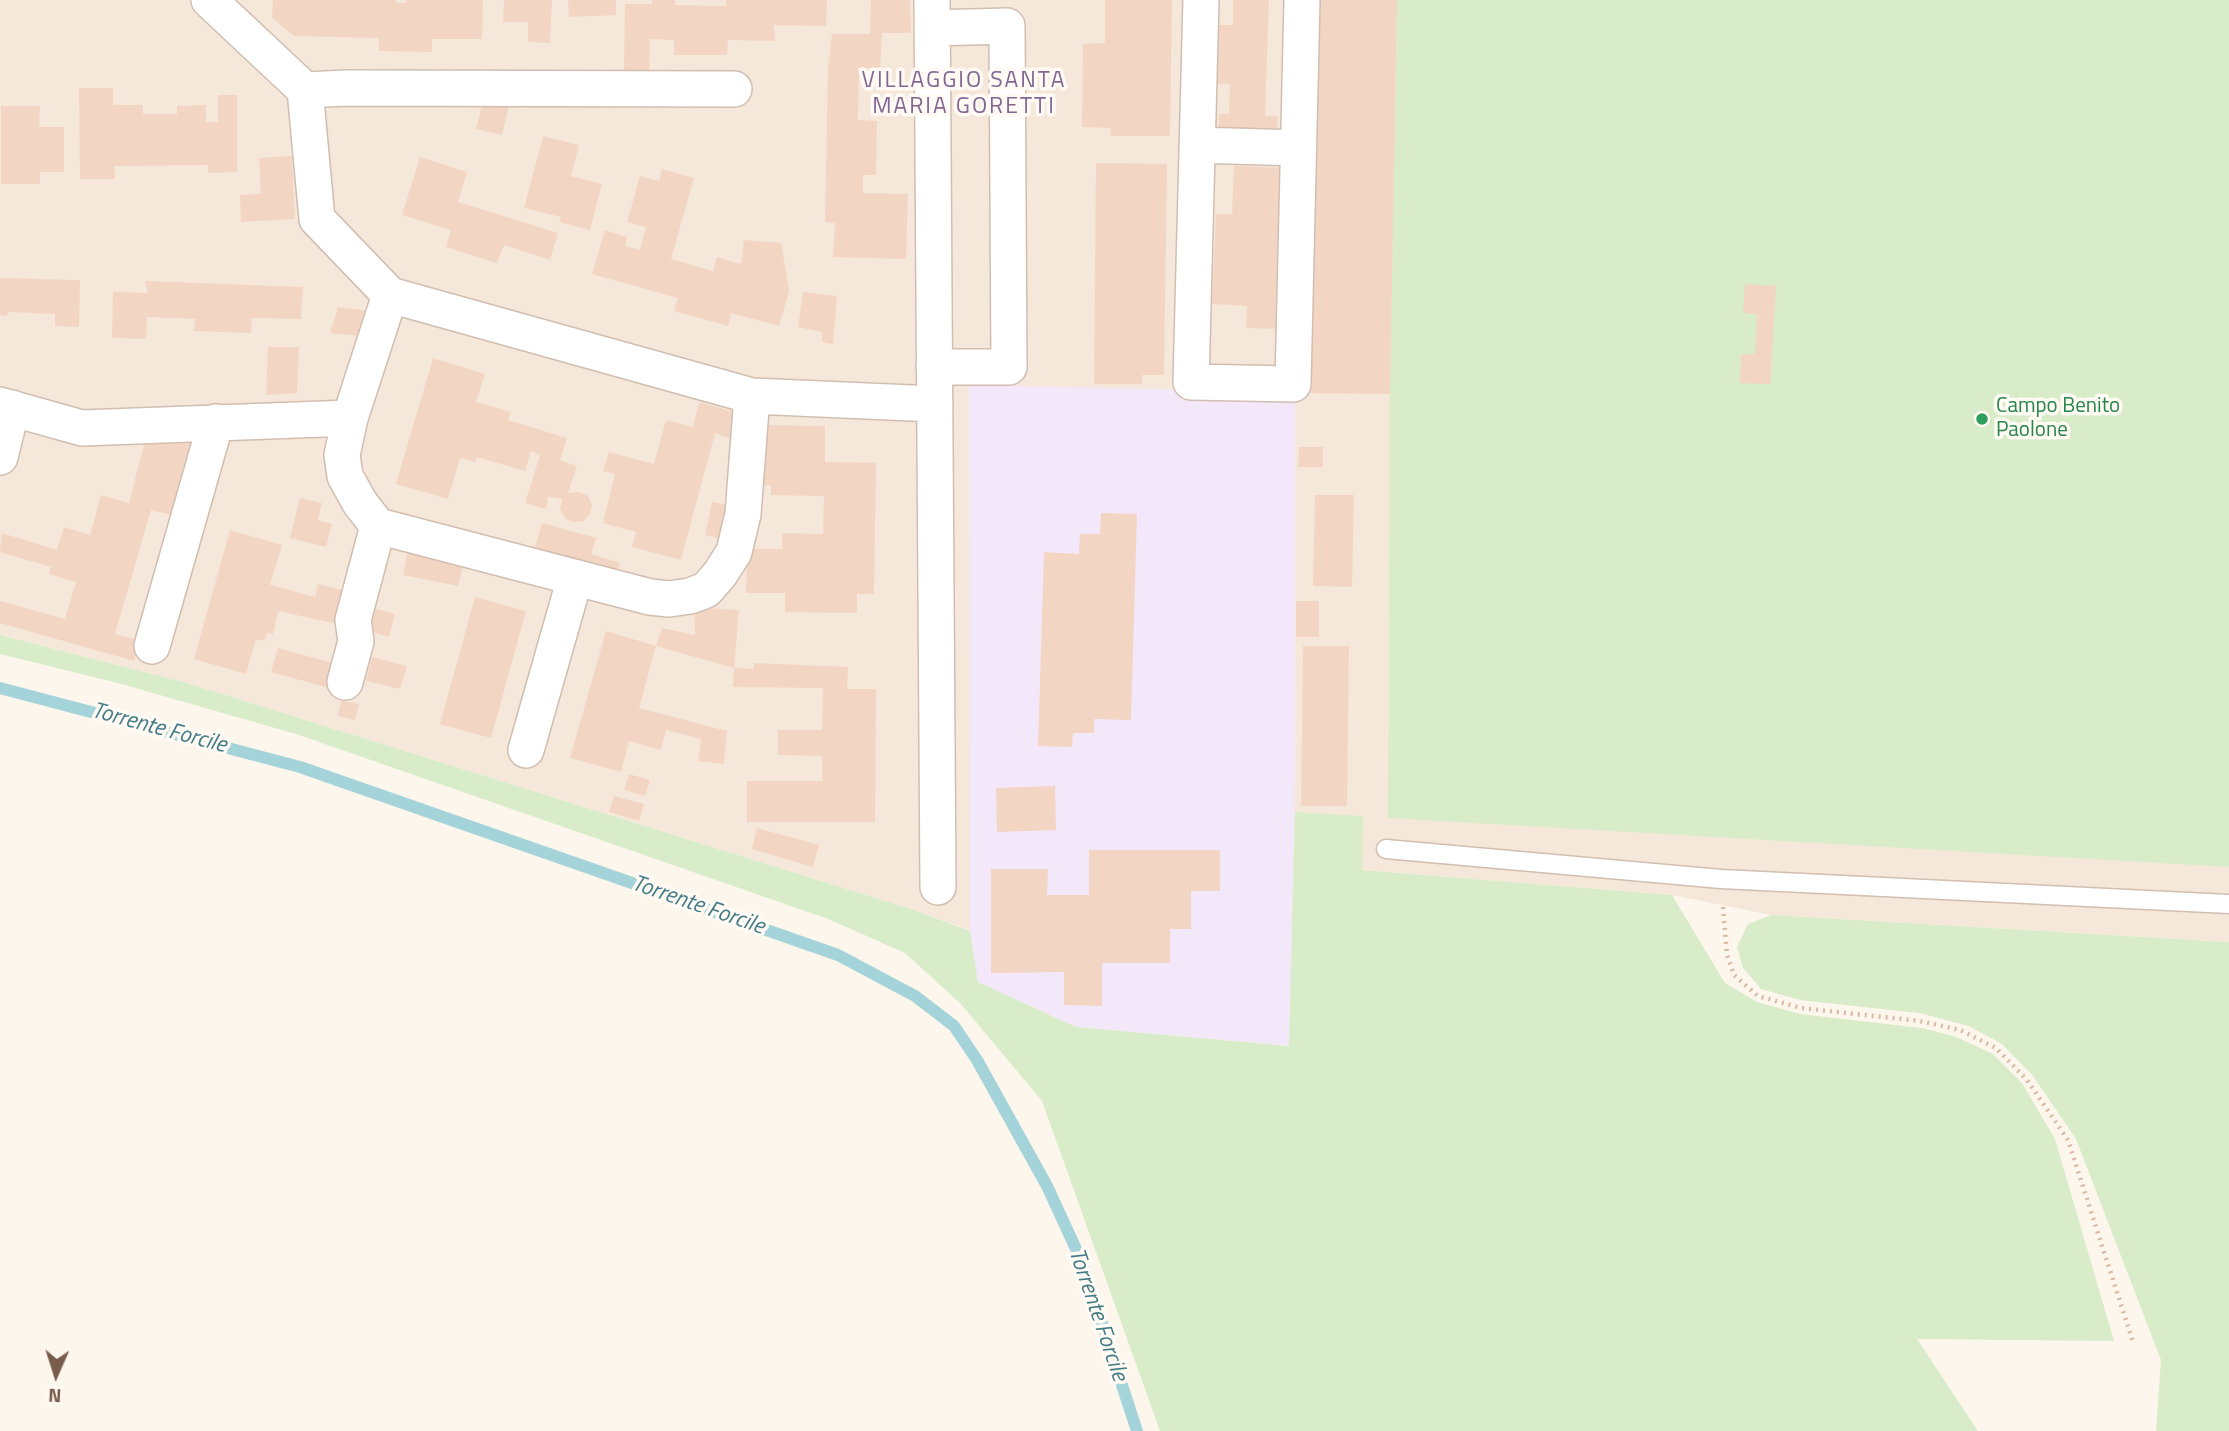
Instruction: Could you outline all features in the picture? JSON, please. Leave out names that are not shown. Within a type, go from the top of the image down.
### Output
[{"type":"street","points":[[209,0],[305,90],[317,219],[390,295],[752,396],[934,404]]},
{"type":"street","points":[[1200,0],[1191,382],[1293,384],[1302,0]]},
{"type":"street","points":[[934,367],[1009,367],[1007,26],[932,14],[934,404],[938,887]]},
{"type":"street","points":[[305,90],[734,89]]},
{"type":"street","points":[[1197,145],[1298,148]]},
{"type":"street","points":[[390,295],[350,418],[342,456],[345,476],[360,503],[378,526],[669,600],[690,596],[706,590],[734,552],[743,513],[752,396]]},
{"type":"street","points":[[0,457],[6,407],[82,428],[350,418]]},
{"type":"street","points":[[152,646],[216,422]]},
{"type":"street","points":[[345,682],[356,641],[353,620],[378,526]]},
{"type":"street","points":[[526,750],[575,578]]},
{"type":"lane","points":[[1386,849],[1721,879],[2229,904]]},
{"type":"path","points":[[1721,879],[1727,955],[1734,975],[1758,996],[1801,1008],[1920,1021],[1960,1030],[1996,1048],[2027,1080],[2068,1140],[2133,1342]]},
{"type":"shaded area","points":[[0,0],[2229,0],[2229,942],[1771,915],[1672,895],[1362,870],[1290,1046],[914,910],[187,683],[0,635]]},
{"type":"shaded area","points":[[969,385],[1295,392],[1295,773],[1290,1046],[1076,1027],[977,982],[970,931]]},
{"type":"green space","points":[[1397,0],[2229,0],[2229,867],[1388,818],[1390,394]]},
{"type":"green space","points":[[0,635],[187,683],[914,910],[970,931],[978,982],[1076,1027],[1289,1046],[1295,812],[1363,816],[1362,870],[1672,895],[1725,983],[1757,1002],[1800,1014],[1921,1028],[1954,1036],[1993,1054],[2022,1083],[2055,1139],[2114,1341],[1917,1339],[1978,1431],[1160,1431],[1042,1101],[960,1003],[905,953],[828,919],[296,734],[118,683],[0,654]]},
{"type":"green space","points":[[1771,915],[2229,942],[2229,1431],[2156,1431],[2161,1360],[2076,1139],[2033,1076],[2002,1044],[1969,1026],[1919,1013],[1800,1000],[1761,989],[1743,968],[1737,947],[1748,924]]},
{"type":"building","points":[[273,0],[396,0],[396,3],[406,3],[406,0],[483,0],[482,39],[432,39],[432,52],[379,51],[379,38],[294,36],[272,18]]},
{"type":"building","points":[[504,0],[552,0],[550,43],[528,42],[528,22],[503,22]]},
{"type":"building","points":[[568,0],[616,0],[616,15],[569,17]]},
{"type":"building","points":[[652,0],[675,0],[675,5],[726,6],[726,0],[827,0],[826,26],[774,25],[775,41],[728,40],[727,55],[674,55],[674,40],[650,39],[649,76],[624,75],[625,4],[652,4]]},
{"type":"building","points":[[871,0],[910,0],[911,33],[882,33],[880,69],[859,68],[858,120],[877,121],[876,175],[863,175],[863,193],[908,194],[906,259],[833,257],[835,223],[825,222],[828,68],[832,34],[870,34]]},
{"type":"building","points":[[1105,0],[1172,0],[1170,136],[1110,136],[1111,128],[1082,127],[1083,44],[1105,43]]},
{"type":"building","points":[[1233,0],[1269,0],[1265,116],[1278,116],[1277,138],[1218,136],[1219,114],[1229,114],[1230,84],[1217,84],[1219,25],[1233,25]]},
{"type":"building","points":[[1319,0],[1397,0],[1390,394],[1311,393]]},
{"type":"building","points":[[79,88],[113,88],[113,105],[143,105],[143,114],[177,114],[177,106],[206,105],[206,122],[218,122],[218,95],[237,95],[237,172],[208,173],[208,165],[114,166],[115,179],[80,179]]},
{"type":"building","points":[[485,94],[511,96],[502,135],[476,129]]},
{"type":"building","points":[[1,106],[40,106],[39,127],[64,127],[64,172],[40,172],[40,184],[1,184]]},
{"type":"building","points":[[543,136],[579,145],[571,176],[602,184],[590,230],[560,222],[561,217],[524,208]]},
{"type":"building","points":[[292,156],[295,219],[241,222],[240,195],[261,194],[259,158]]},
{"type":"building","points":[[420,157],[467,172],[458,202],[558,233],[550,260],[504,245],[497,263],[446,247],[451,230],[402,215]]},
{"type":"building","points":[[1096,163],[1167,164],[1164,375],[1142,375],[1142,384],[1094,384]]},
{"type":"building","points":[[1234,166],[1287,168],[1280,329],[1246,328],[1247,306],[1212,304],[1216,214],[1232,214]]},
{"type":"building","points":[[662,169],[694,178],[671,259],[713,271],[717,257],[741,264],[744,240],[781,243],[789,291],[779,326],[731,313],[728,326],[674,311],[678,298],[592,274],[605,230],[627,237],[625,246],[640,250],[646,227],[627,222],[640,176],[659,181]]},
{"type":"building","points":[[0,278],[80,280],[79,327],[55,326],[55,314],[8,312],[7,316],[0,315]]},
{"type":"building","points":[[145,281],[303,287],[301,319],[252,318],[251,333],[194,331],[195,319],[147,317],[146,339],[112,338],[113,292],[148,293]]},
{"type":"building","points":[[1745,284],[1776,286],[1770,384],[1740,383],[1741,354],[1755,354],[1757,314],[1743,313]]},
{"type":"building","points":[[803,292],[837,296],[833,344],[822,342],[822,332],[798,327]]},
{"type":"building","points":[[338,307],[368,311],[361,336],[330,333]]},
{"type":"building","points":[[268,347],[299,347],[297,393],[266,395]]},
{"type":"building","points":[[433,358],[485,374],[476,402],[511,412],[508,420],[567,438],[560,460],[577,466],[568,493],[587,495],[592,504],[590,514],[583,521],[573,522],[565,518],[560,509],[562,499],[548,497],[546,509],[525,503],[540,455],[531,451],[525,471],[477,457],[475,462],[460,458],[448,499],[396,484]]},
{"type":"building","points":[[699,402],[738,413],[736,441],[715,433],[681,560],[632,547],[636,532],[603,523],[615,474],[603,471],[609,452],[654,464],[666,420],[693,427]]},
{"type":"building","points":[[761,425],[825,426],[825,462],[876,463],[874,594],[857,594],[857,613],[785,612],[785,593],[746,593],[747,549],[782,549],[782,533],[823,534],[824,496],[771,495],[771,485],[760,485]]},
{"type":"building","points":[[198,443],[177,516],[151,510],[115,634],[140,641],[134,661],[0,623],[0,601],[65,619],[76,582],[49,574],[51,567],[0,552],[2,533],[57,550],[64,527],[90,535],[101,495],[129,503],[144,444]]},
{"type":"building","points":[[1299,447],[1323,447],[1323,467],[1298,467]]},
{"type":"building","points":[[1315,495],[1354,495],[1352,587],[1313,586]]},
{"type":"building","points":[[300,498],[322,503],[318,520],[332,524],[326,547],[290,538]]},
{"type":"building","points":[[712,502],[733,506],[726,540],[705,535]]},
{"type":"building","points":[[1101,513],[1137,514],[1131,720],[1094,719],[1094,733],[1073,733],[1072,747],[1038,746],[1044,552],[1079,554],[1080,534],[1100,534]]},
{"type":"building","points":[[542,523],[596,538],[591,554],[620,563],[618,573],[534,551]]},
{"type":"building","points":[[230,530],[282,545],[270,585],[315,597],[318,584],[350,592],[342,625],[278,611],[273,634],[267,633],[265,641],[256,639],[246,674],[194,659]]},
{"type":"building","points":[[409,546],[465,557],[458,586],[403,575]]},
{"type":"building","points":[[475,597],[526,611],[491,738],[440,724]]},
{"type":"building","points":[[1296,601],[1319,601],[1319,637],[1296,637]]},
{"type":"building","points":[[370,607],[395,614],[389,637],[364,630]]},
{"type":"building","points":[[694,607],[739,610],[734,668],[656,646],[662,628],[695,635]]},
{"type":"building","points":[[606,631],[656,646],[639,708],[727,731],[724,764],[698,761],[701,739],[666,730],[661,750],[629,741],[621,772],[570,758]]},
{"type":"building","points":[[1303,646],[1349,646],[1347,806],[1301,806]]},
{"type":"building","points":[[278,648],[336,664],[329,688],[271,672]]},
{"type":"building","points":[[372,657],[407,666],[400,689],[366,681]]},
{"type":"building","points":[[754,663],[848,667],[847,689],[876,689],[875,822],[747,822],[747,781],[822,781],[822,756],[778,755],[778,730],[822,730],[823,688],[733,687],[734,668],[754,669]]},
{"type":"building","points":[[341,701],[359,704],[355,720],[338,716]]},
{"type":"building","points":[[629,774],[650,780],[645,796],[624,790]]},
{"type":"building","points":[[1055,786],[1056,830],[997,832],[996,788]]},
{"type":"building","points":[[614,796],[644,804],[639,821],[609,812]]},
{"type":"building","points":[[757,828],[819,845],[813,867],[752,849]]},
{"type":"building","points":[[1089,850],[1220,850],[1220,891],[1191,891],[1191,929],[1170,929],[1170,963],[1102,963],[1102,1006],[1064,1005],[1064,972],[991,973],[991,869],[1048,869],[1047,895],[1089,895]]},
{"type":"waterway","name":"Torrente Forcile","points":[[0,688],[300,767],[838,955],[915,996],[954,1026],[977,1060],[1047,1186],[1082,1262],[1137,1431]]},
{"type":"place","name":"Campo Benito Paolone","points":[[1982,419]]},
{"type":"district","name":"VILLAGGIO SANTA MARIA GORETTI","points":[[964,94]]}]
